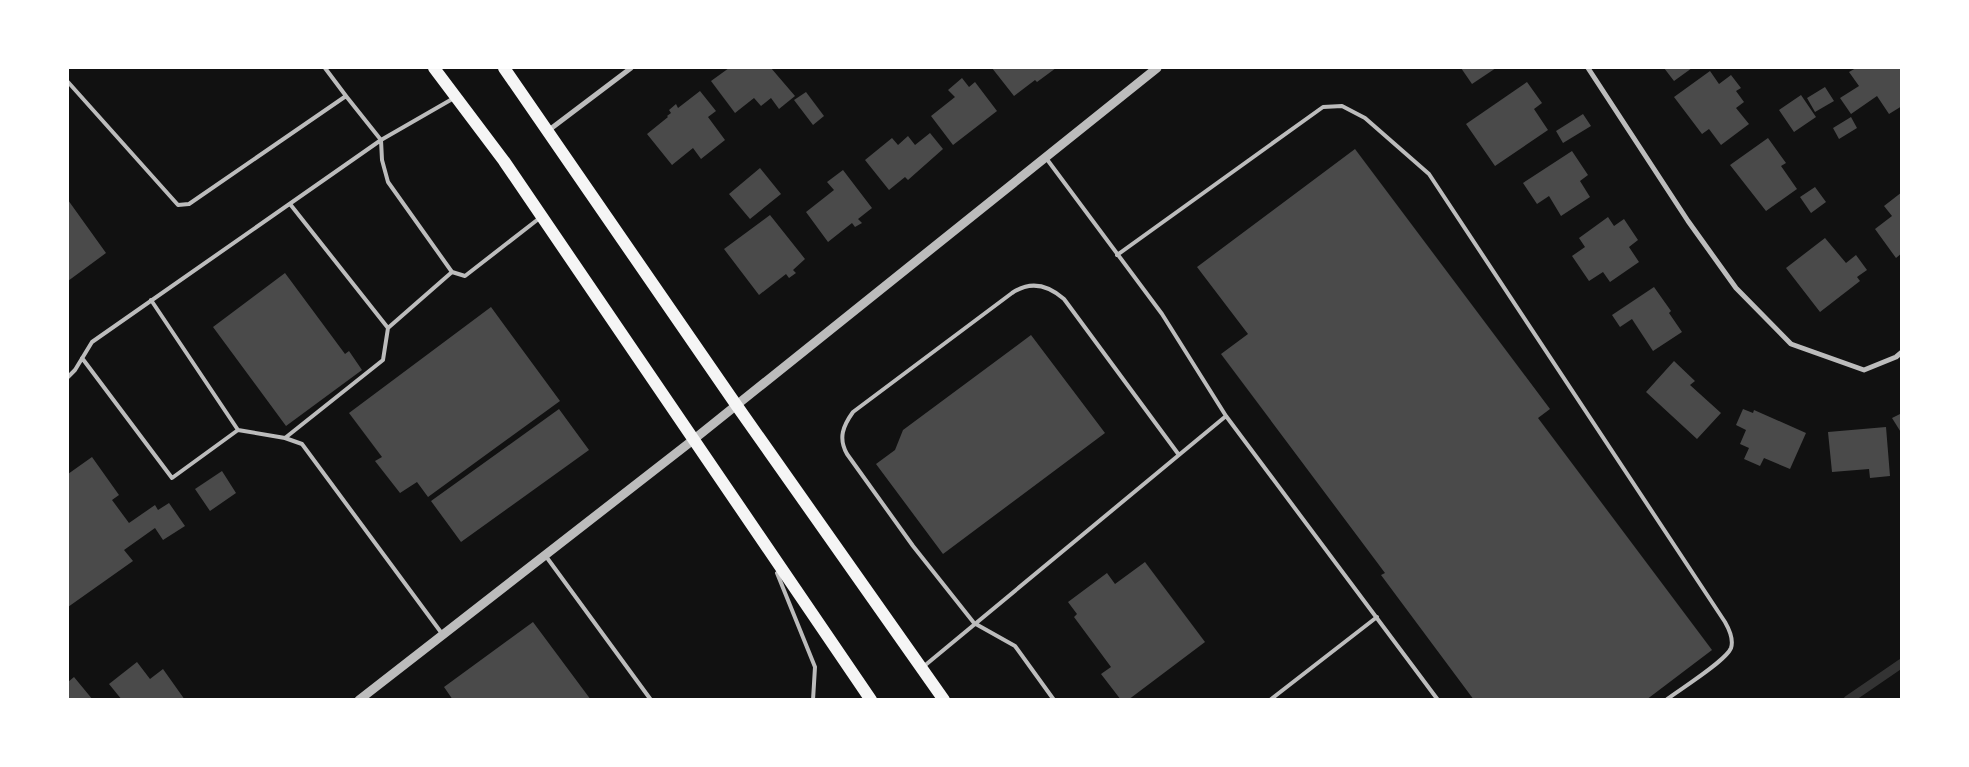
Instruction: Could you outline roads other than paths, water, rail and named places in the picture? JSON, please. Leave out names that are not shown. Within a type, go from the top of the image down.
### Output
[{"type":"main road","points":[[434,68],[504,161],[871,700]]},
{"type":"main road","points":[[504,68],[549,130],[737,406],[944,700]]},
{"type":"street","points":[[549,130],[631,68]]},
{"type":"street","points":[[359,700],[737,406],[1045,156],[1158,68]]},
{"type":"street","points":[[1588,68],[1688,221],[1736,288],[1790,344],[1864,370],[1896,357],[1902,352]]},
{"type":"lane","points":[[325,68],[381,140],[382,160],[388,182],[452,272],[465,276],[541,216]]},
{"type":"lane","points":[[68,82],[178,205],[189,204],[346,96]]},
{"type":"lane","points":[[68,377],[92,342],[381,140],[456,97]]},
{"type":"lane","points":[[1117,255],[1323,107],[1342,106],[1365,118],[1429,174],[1725,622],[1731,634],[1731,648],[1722,659],[1666,700]]},
{"type":"lane","points":[[1045,156],[1162,314],[1226,416],[1378,617],[1438,700]]},
{"type":"lane","points":[[290,204],[388,328]]},
{"type":"lane","points":[[285,438],[383,360],[388,328],[452,272]]},
{"type":"lane","points":[[1054,700],[1015,646],[974,623],[913,546],[847,454],[841,437],[846,421],[853,412],[1020,288],[1035,285],[1054,290],[1064,299],[1179,455]]},
{"type":"lane","points":[[151,300],[238,430]]},
{"type":"lane","points":[[82,358],[172,478],[238,430],[285,438],[302,444],[443,635]]},
{"type":"lane","points":[[922,668],[1226,416]]},
{"type":"lane","points":[[769,552],[815,667],[813,700]]},
{"type":"lane","points":[[545,556],[651,700]]},
{"type":"lane","points":[[1270,700],[1378,617]]},
{"type":"waterway","points":[[1848,700],[1902,663]]}]
